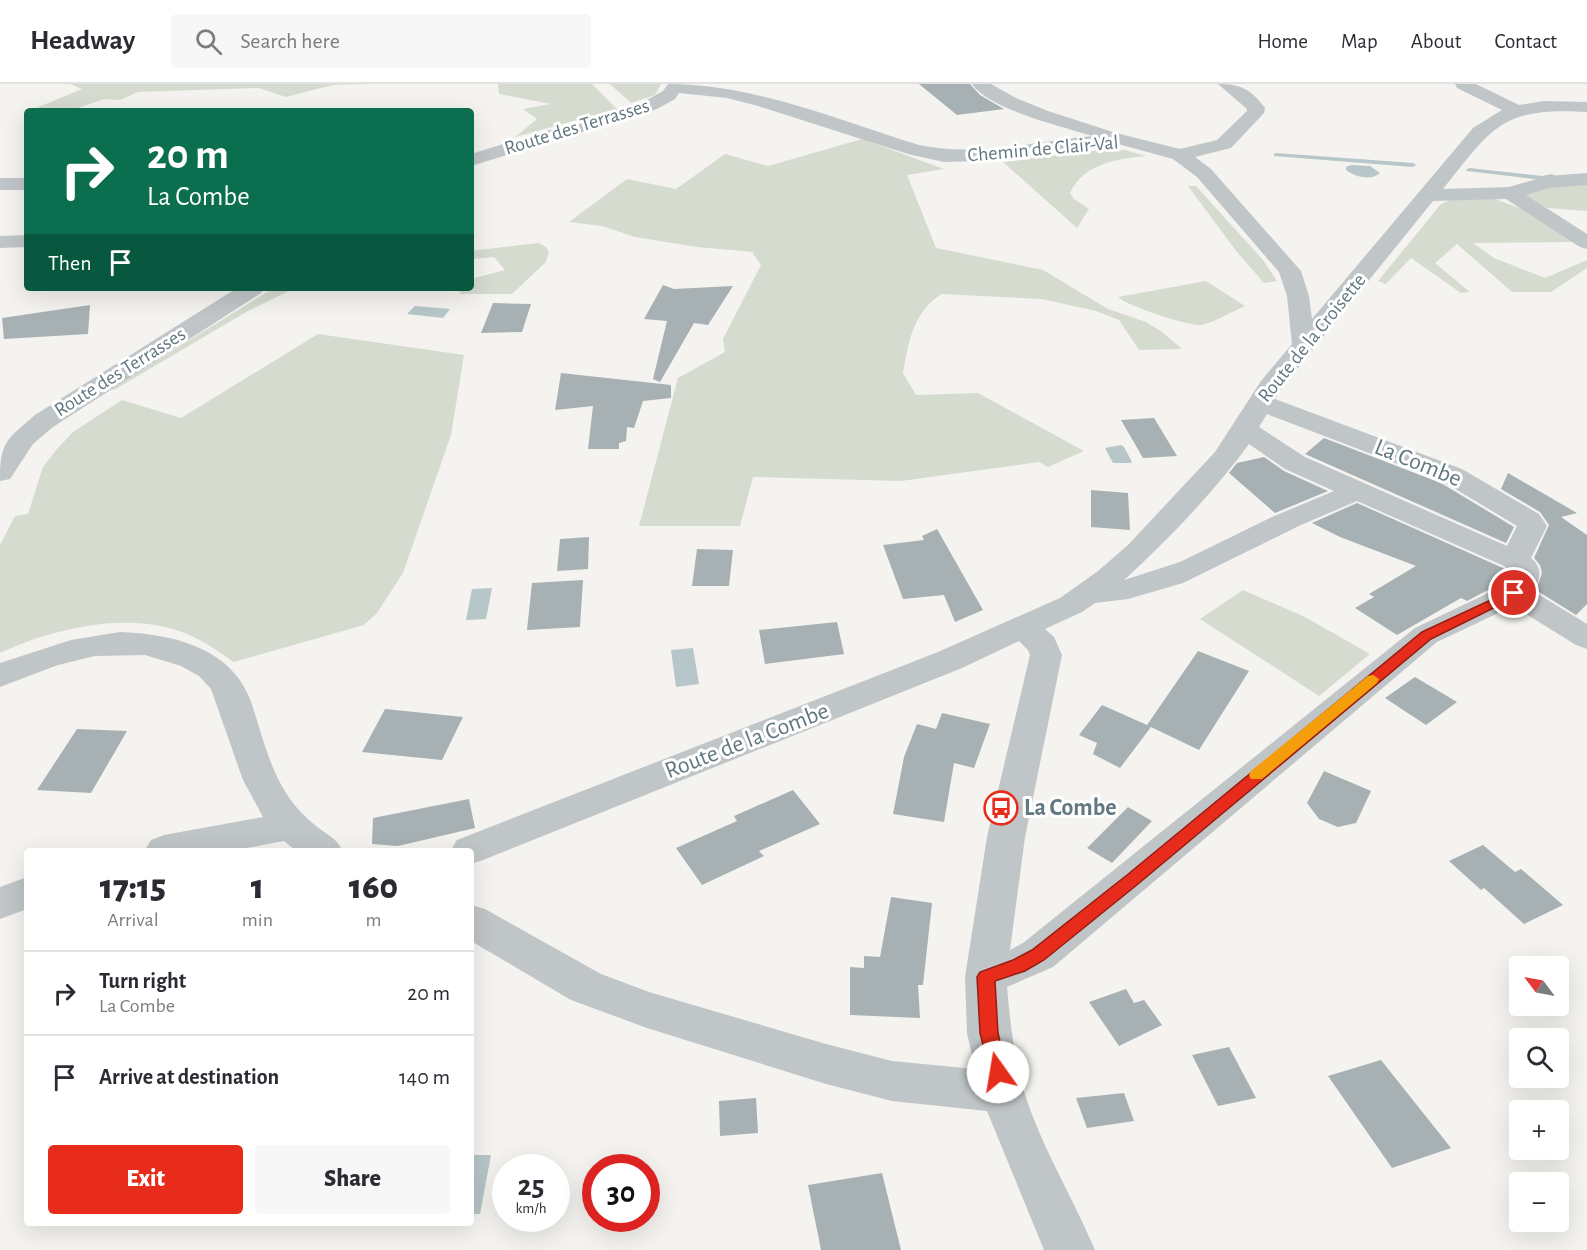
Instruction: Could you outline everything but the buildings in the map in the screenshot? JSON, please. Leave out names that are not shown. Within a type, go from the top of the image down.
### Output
[{"type":"street","points":[[980,84],[1000,98],[1027,110],[1119,138]]},
{"type":"street","points":[[1180,155],[1224,144],[1255,113],[1256,108],[1253,103],[1226,84]]},
{"type":"street","points":[[1463,84],[1516,111]]},
{"type":"street","name":"Chemin de Clair-Val","points":[[676,86],[727,93],[764,102],[915,150],[944,156],[976,155],[1119,138],[1180,155],[1204,173],[1290,271],[1298,296],[1304,346]]},
{"type":"street","name":"Route des Terrasses","points":[[474,159],[651,105],[664,99],[676,86]]},
{"type":"street","name":"Route de la Croisette","points":[[1023,628],[1088,594],[1139,551],[1225,458],[1245,429],[1259,402],[1479,132],[1502,115],[1516,111],[1542,107],[1587,107]]},
{"type":"street","points":[[1426,195],[1510,193],[1546,182],[1587,179]]},
{"type":"street","points":[[0,184],[24,184]]},
{"type":"street","points":[[1510,193],[1587,243]]},
{"type":"street","points":[[0,242],[24,241]]},
{"type":"street","name":"Route des Terrasses","points":[[0,473],[23,439],[44,421],[249,291]]},
{"type":"street","name":"La Combe","points":[[1245,429],[1295,463],[1354,491],[1515,577],[1532,526],[1529,520],[1452,475],[1259,402]]},
{"type":"street","name":"La Combe","points":[[1088,594],[1133,589],[1152,584],[1224,553],[1286,521],[1333,504],[1354,491]]},
{"type":"street","points":[[986,977],[1019,966],[1038,955],[1426,636],[1515,577],[1587,638]]},
{"type":"street","points":[[1023,628],[1043,645],[1046,655],[1006,837],[986,977],[989,1033],[1002,1092],[1050,1210],[1070,1250]]},
{"type":"street","name":"Route de la Combe","points":[[474,848],[931,668],[1023,628]]},
{"type":"street","points":[[0,676],[40,659],[110,643],[129,642],[169,648],[205,664],[225,682],[232,697],[258,778],[289,826],[319,848]]},
{"type":"street","points":[[174,848],[289,826]]},
{"type":"street","points":[[0,903],[24,894]]},
{"type":"street","points":[[474,923],[586,987],[647,1010],[892,1081],[1002,1092]]},
{"type":"shaded area","points":[[70,84],[367,84],[333,85],[286,97],[259,88],[138,92],[120,100],[104,99],[78,108],[36,108],[82,89]]},
{"type":"shaded area","points":[[498,84],[592,84],[617,109],[515,137],[537,119],[523,109],[551,104],[499,94]]},
{"type":"shaded area","points":[[610,84],[661,84],[655,95],[631,103]]},
{"type":"shaded area","points":[[862,139],[944,169],[907,175],[936,248],[1043,270],[1108,309],[1146,322],[1182,349],[1139,350],[1119,320],[1096,311],[1042,299],[942,294],[924,309],[918,319],[907,351],[903,373],[916,395],[978,393],[1084,451],[1048,467],[1039,462],[901,481],[753,477],[740,526],[639,526],[678,378],[725,352],[723,339],[761,265],[753,254],[754,252],[697,247],[635,237],[602,226],[569,222],[627,179],[676,189],[725,154],[768,166]]},
{"type":"shaded area","points":[[1125,150],[1146,156],[1103,164],[1084,175],[1076,183],[1070,193],[1074,199],[1089,209],[1077,228],[1003,162],[1091,151]]},
{"type":"shaded area","points":[[1370,166],[1380,173],[1372,177],[1354,175],[1346,170],[1346,167]]},
{"type":"shaded area","points":[[1587,183],[1587,211],[1547,208],[1525,195],[1551,186]]},
{"type":"shaded area","points":[[1188,186],[1196,186],[1263,260],[1277,281],[1264,283],[1237,252]]},
{"type":"shaded area","points":[[1495,199],[1527,211],[1574,242],[1473,243],[1494,258],[1545,278],[1587,260],[1587,268],[1551,292],[1512,292],[1457,244],[1435,263],[1470,292],[1461,293],[1411,258],[1386,284],[1378,281],[1441,204],[1450,200]]},
{"type":"shaded area","points":[[538,243],[546,247],[549,252],[546,262],[512,294],[461,294],[458,291],[474,291],[474,278],[505,270],[494,257],[474,259],[474,251]]},
{"type":"shaded area","points":[[1206,281],[1245,306],[1219,319],[1196,325],[1146,310],[1118,297]]},
{"type":"shaded area","points":[[269,291],[289,291],[248,311],[114,390],[110,389]]},
{"type":"shaded area","points":[[415,306],[450,309],[443,318],[407,314]]},
{"type":"shaded area","points":[[318,334],[464,355],[451,435],[403,573],[377,613],[364,625],[234,662],[187,634],[142,623],[92,625],[68,630],[44,636],[0,653],[0,545],[15,516],[28,514],[43,467],[73,432],[122,400],[181,418]]},
{"type":"shaded area","points":[[1121,445],[1132,462],[1113,463],[1105,448]]},
{"type":"shaded area","points":[[492,588],[486,619],[466,620],[472,589]]},
{"type":"shaded area","points":[[1243,590],[1305,617],[1370,654],[1319,696],[1200,619]]},
{"type":"shaded area","points":[[693,648],[699,684],[676,687],[671,650]]},
{"type":"shaded area","points":[[474,1155],[491,1155],[480,1214],[474,1214]]},
{"type":"waterway","points":[[1276,155],[1413,165]]},
{"type":"waterway","points":[[1469,170],[1542,178],[1552,176]]},
{"type":"slow traffic","points":[[1257,775],[1373,679]]},
{"type":"place","name":"La Combe","points":[[1001,808]]},
{"type":"route","points":[[998,1072],[989,1033],[986,977],[1019,966],[1038,955],[1426,636],[1514,593]]}]
